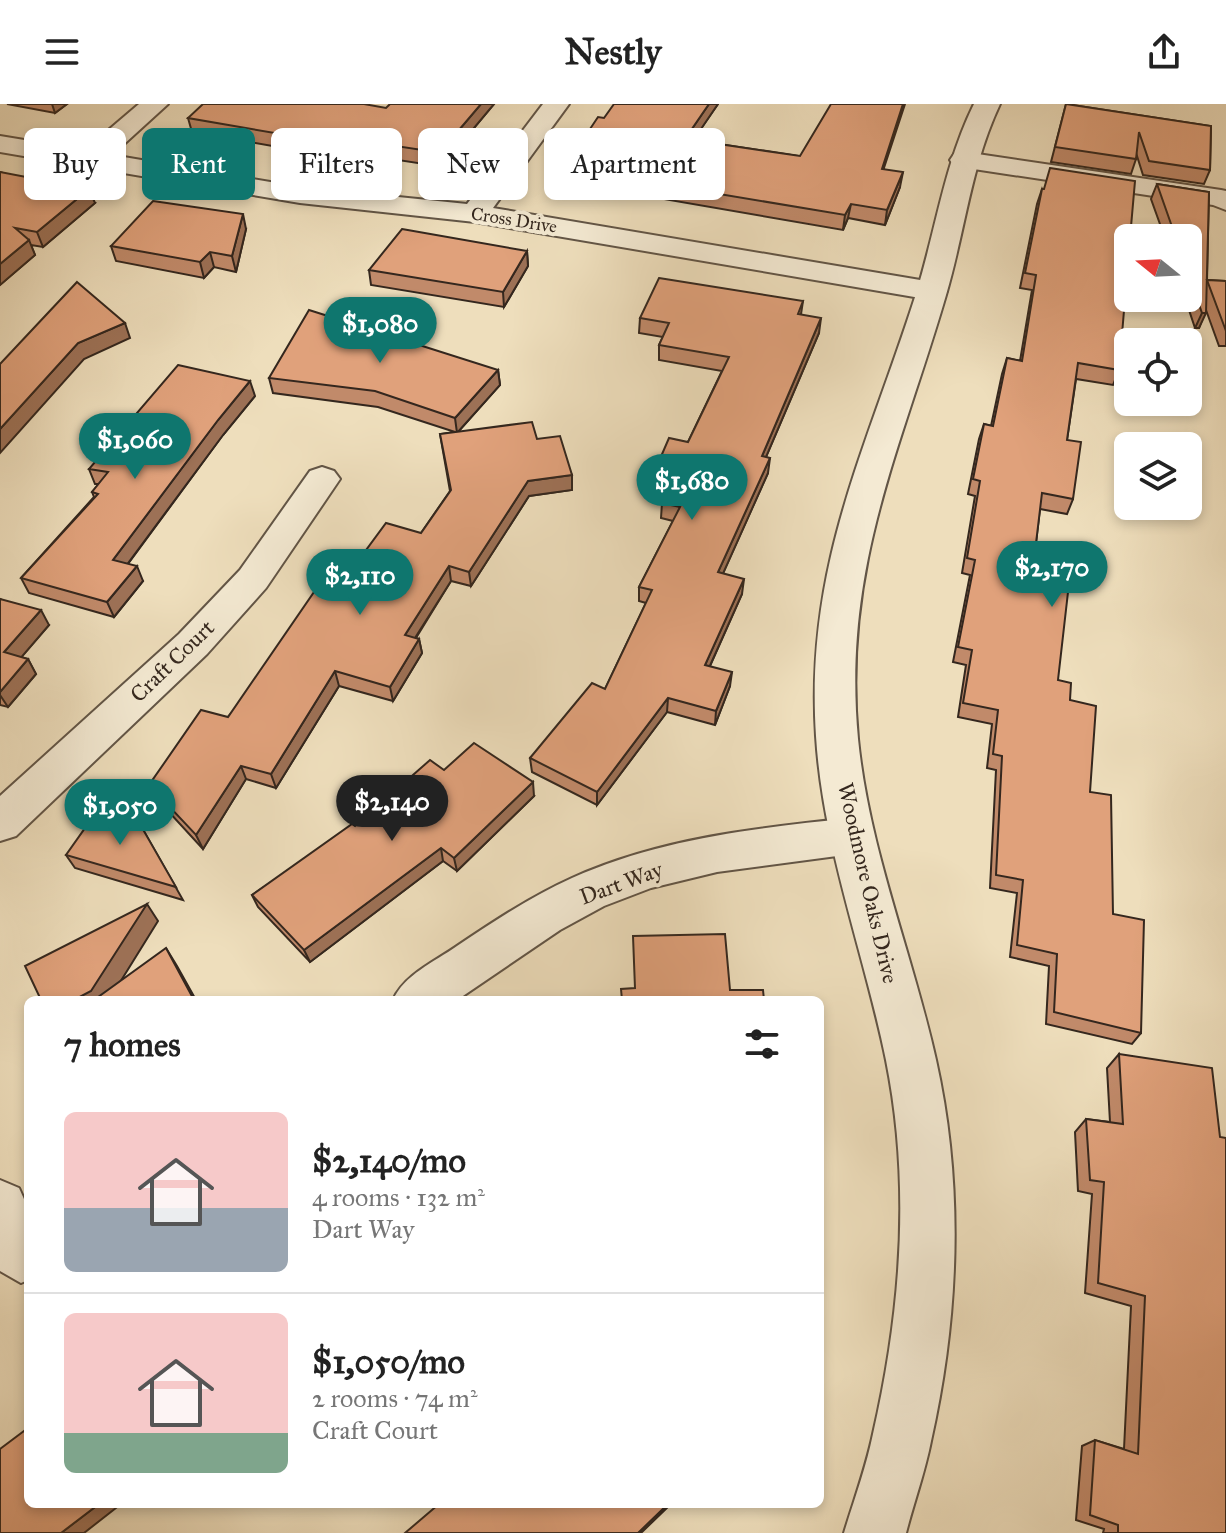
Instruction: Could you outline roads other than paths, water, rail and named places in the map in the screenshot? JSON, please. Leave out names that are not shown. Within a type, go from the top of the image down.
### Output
[{"type":"street","points":[[126,129],[155,104]]},
{"type":"street","points":[[475,213],[556,104]]},
{"type":"street","name":"Woodmore Oaks Drive","points":[[875,1533],[903,1435],[920,1331],[926,1235],[924,1145],[912,1062],[852,836],[837,739],[835,648],[845,569],[865,491],[932,291],[964,160],[987,104]]},
{"type":"street","name":"Cross Drive","points":[[0,144],[24,148]]},
{"type":"street","points":[[964,160],[1221,198],[1226,202]]},
{"type":"street","name":"Cross Drive","points":[[126,166],[300,195],[475,213],[932,291]]},
{"type":"street","name":"Craft Court","points":[[0,823],[193,644],[253,579],[322,479]]},
{"type":"street","name":"Dart Way","points":[[423,996],[535,921],[604,886],[645,871],[748,848],[852,836]]}]
